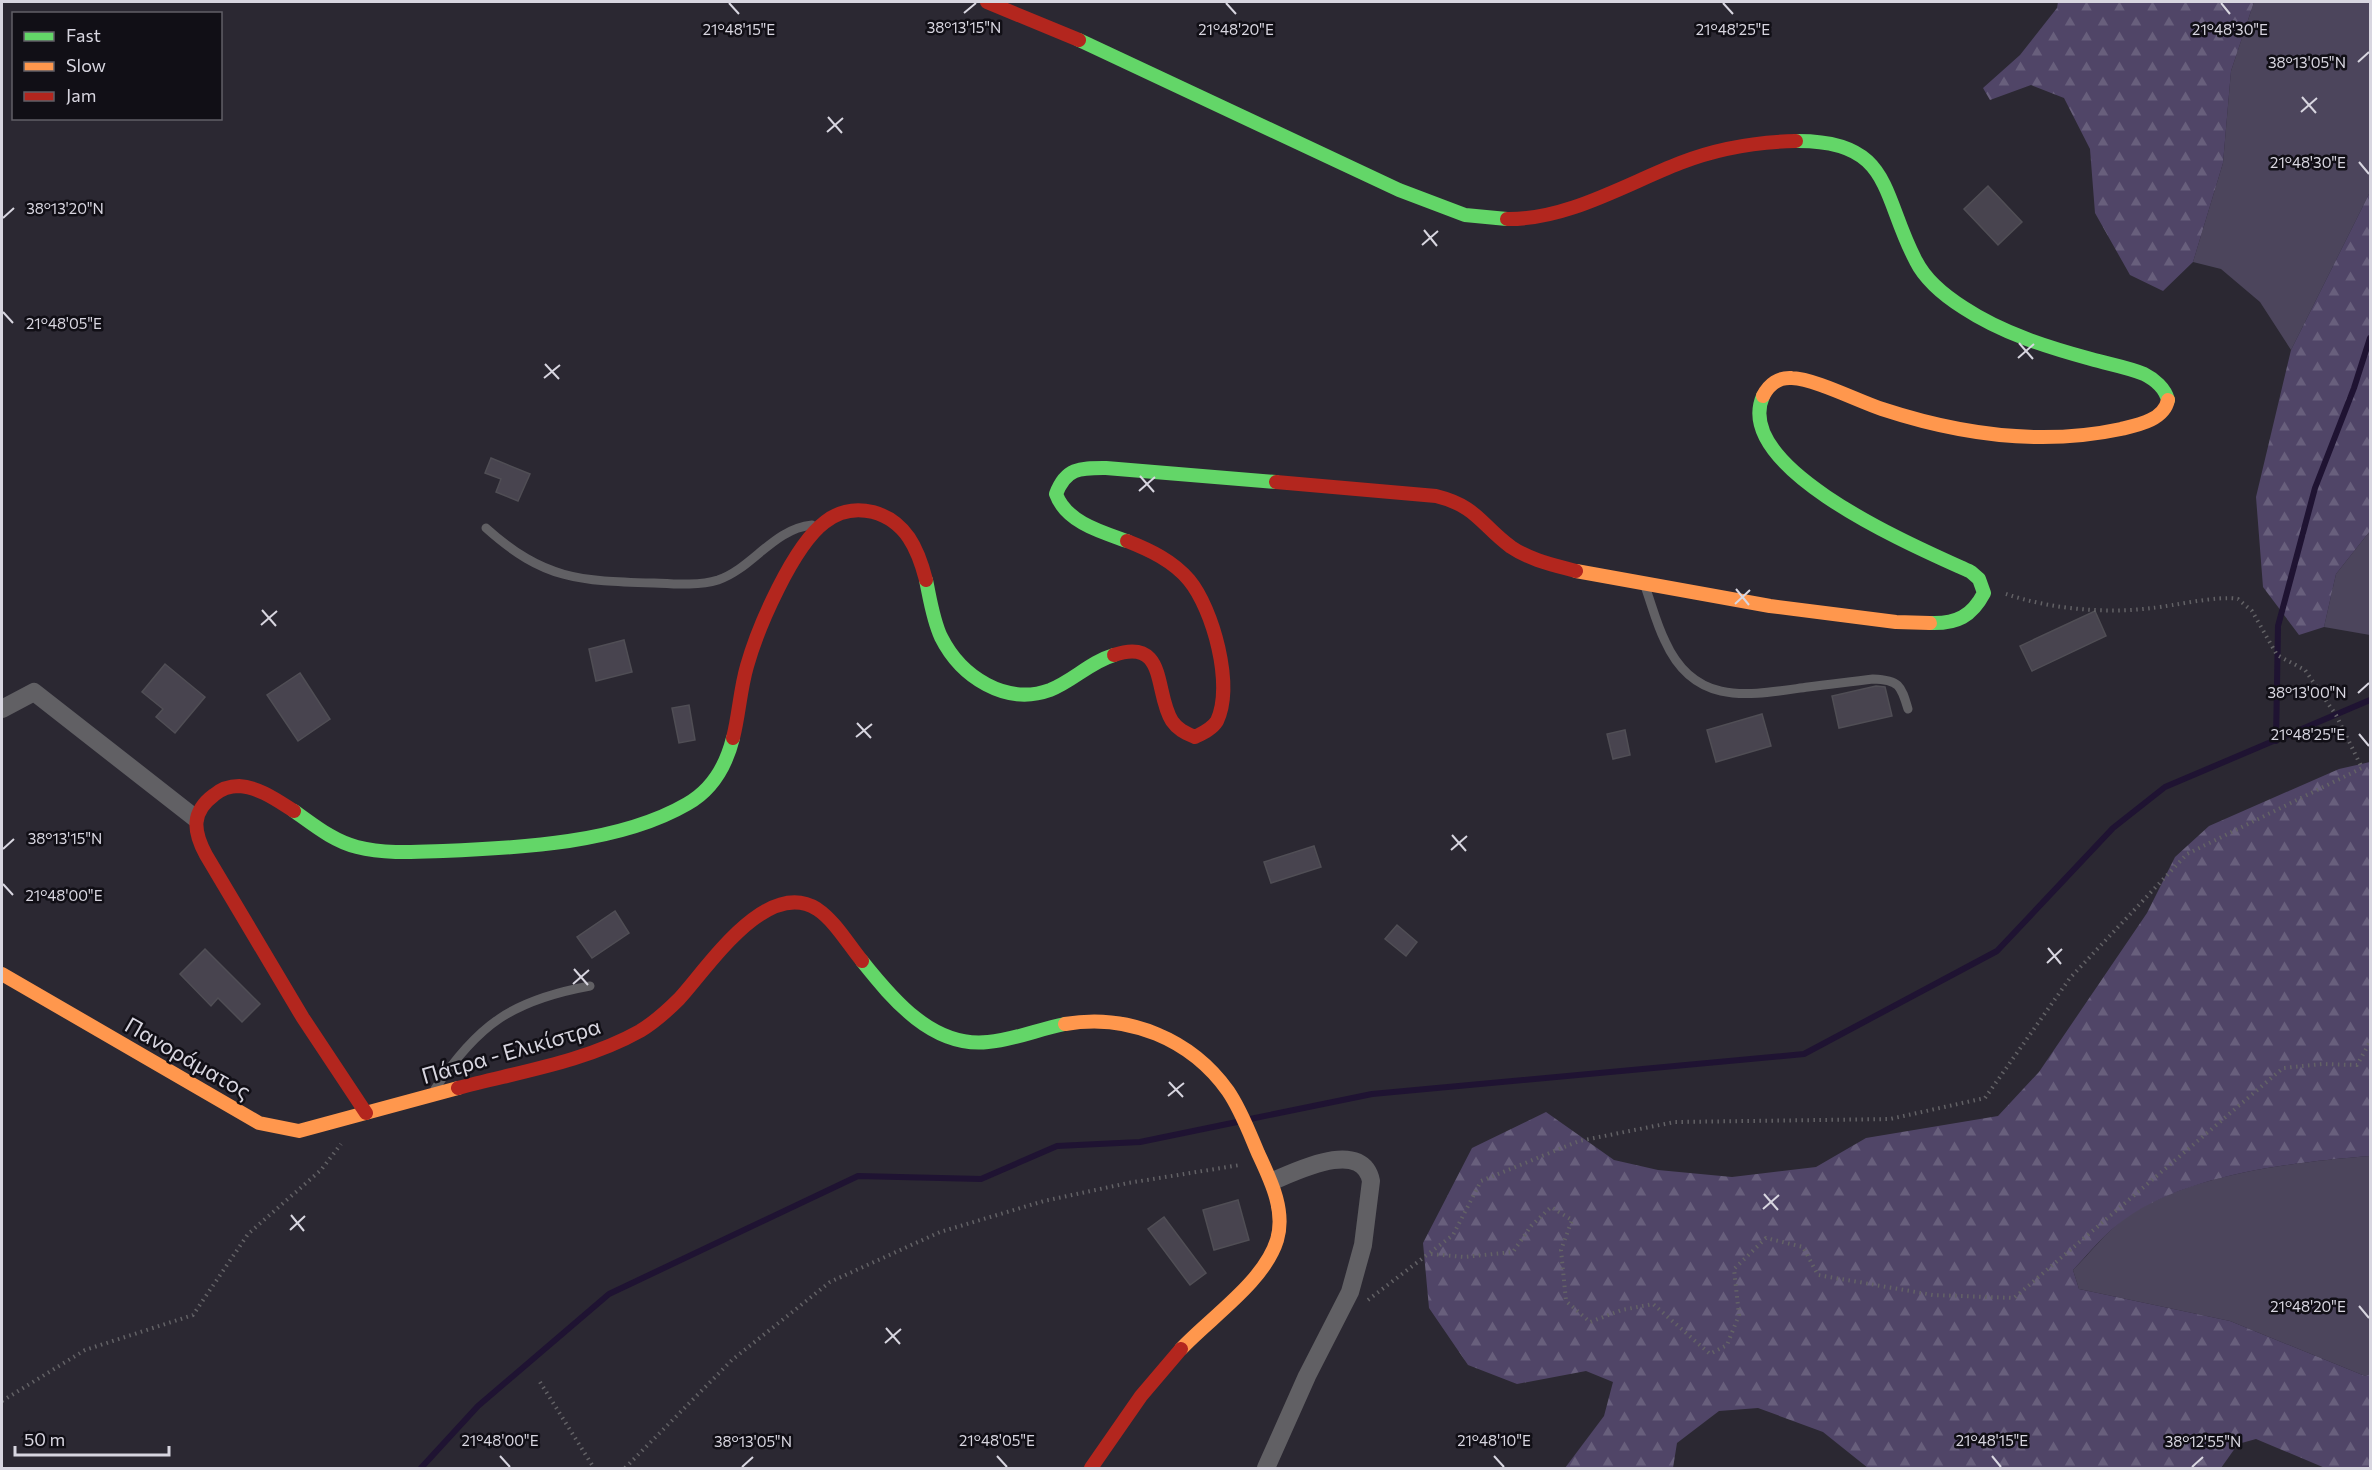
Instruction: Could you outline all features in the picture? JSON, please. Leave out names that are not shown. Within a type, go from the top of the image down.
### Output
[{"type":"street","points":[[366,1113],[303,1018],[213,868],[196,835],[195,818],[200,807],[212,795],[234,786],[248,787],[268,794],[317,829],[352,846],[395,851],[462,850],[562,842],[639,825],[690,802],[710,786],[729,752],[746,667],[767,612],[810,537],[822,524],[839,513],[866,510],[885,515],[904,528],[919,554],[929,585],[938,637],[952,657],[974,677],[1001,693],[1044,694],[1110,656],[1124,651],[1137,651],[1149,656],[1156,667],[1170,718],[1176,728],[1195,737],[1208,730],[1218,716],[1220,694],[1217,639],[1203,598],[1177,568],[1145,549],[1088,525],[1060,506],[1056,498],[1056,490],[1060,481],[1074,470],[1132,469],[1436,496],[1453,500],[1472,510],[1497,536],[1534,559],[1586,574],[1770,606],[1896,622],[1936,623],[1964,617],[1975,610],[1982,600],[1983,587],[1971,572],[1836,505],[1794,470],[1772,448],[1759,424],[1759,399],[1768,387],[1779,378],[1790,376],[1886,412],[1969,431],[2076,436],[2119,431],[2137,425],[2161,413],[2169,400],[2161,388],[2143,374],[2069,354],[1999,327],[1951,300],[1927,278],[1916,260],[1908,245],[1898,209],[1883,177],[1869,161],[1846,148],[1810,140],[1768,141],[1710,153],[1559,211],[1512,219],[1482,218],[1451,211],[1361,175],[1063,31],[987,2]]},
{"type":"street","points":[[2,709],[34,692],[195,818]]},
{"type":"street","name":"Πάτρα - Ελικίστρα","points":[[366,1113],[590,1053],[646,1028],[686,992],[723,945],[747,922],[769,910],[805,903],[816,907],[913,1016],[951,1039],[974,1043],[1002,1041],[1076,1023],[1109,1021],[1130,1023],[1158,1033],[1186,1047],[1205,1063],[1229,1091],[1273,1181],[1280,1226],[1271,1254],[1244,1285],[1173,1356],[1091,1468]]},
{"type":"street","name":"Πανοράματος","points":[[2,974],[260,1123],[299,1131],[366,1113]]},
{"type":"street","points":[[1266,1468],[1307,1376],[1350,1292],[1363,1245],[1371,1181],[1365,1167],[1359,1162],[1342,1160],[1326,1161],[1273,1181]]},
{"type":"lane","points":[[486,528],[509,548],[536,565],[566,577],[597,581],[663,583],[719,580],[791,529],[822,524]]},
{"type":"lane","points":[[1644,584],[1665,642],[1677,660],[1703,684],[1714,690],[1747,696],[1873,679],[1888,680],[1899,685],[1908,709]]},
{"type":"lane","points":[[430,1096],[464,1048],[486,1026],[510,1010],[562,991],[590,986]]},
{"type":"path","points":[[1360,1306],[1453,1235],[1481,1181],[1579,1142],[1674,1122],[1890,1119],[1985,1098],[2070,978],[2187,854],[2362,768],[2336,715],[2305,670],[2277,655],[2252,611],[2238,598],[2145,609],[2088,609],[2019,598],[1983,587]]},
{"type":"path","points":[[1431,1254],[1464,1257],[1513,1252],[1532,1226],[1551,1207],[1572,1220],[1562,1250],[1566,1301],[1590,1322],[1622,1310],[1653,1304],[1710,1354],[1727,1345],[1739,1315],[1734,1269],[1766,1238],[1803,1247],[1818,1275],[1933,1295],[2014,1298],[2283,1068],[2322,1064],[2357,1065],[2370,1042]]},
{"type":"path","points":[[2,1401],[85,1350],[193,1315],[248,1234],[321,1170],[346,1138]]},
{"type":"path","points":[[625,1468],[732,1360],[831,1282],[940,1232],[1044,1201],[1128,1183],[1262,1160]]},
{"type":"path","points":[[540,1382],[594,1468]]},
{"type":"shaded area","points":[[2254,2],[2370,2],[2370,192],[2291,350],[2260,302],[2221,269],[2193,262],[2223,163],[2231,71]]},
{"type":"shaded area","points":[[2370,531],[2370,635],[2324,627],[2336,574]]},
{"type":"shaded area","points":[[2370,1156],[2370,1374],[2365,1376],[2230,1321],[2079,1289],[2073,1270],[2118,1224],[2151,1203],[2179,1191],[2243,1173],[2309,1162]]},
{"type":"green space","points":[[2058,2],[2254,2],[2231,71],[2223,163],[2193,262],[2163,291],[2130,275],[2095,213],[2090,149],[2064,98],[2031,85],[1990,100],[1983,88],[2020,55],[2057,8]]},
{"type":"green space","points":[[2370,192],[2370,531],[2336,574],[2324,627],[2299,635],[2263,587],[2256,497],[2291,350]]},
{"type":"green space","points":[[2370,762],[2370,1156],[2309,1162],[2243,1173],[2179,1191],[2151,1204],[2118,1224],[2073,1270],[2079,1289],[2230,1321],[2365,1376],[2370,1374],[2370,1468],[2325,1468],[2256,1439],[2238,1444],[2221,1468],[1868,1468],[1823,1432],[1758,1408],[1719,1411],[1677,1443],[1673,1468],[1565,1468],[1604,1416],[1613,1382],[1586,1371],[1517,1384],[1468,1365],[1429,1308],[1423,1243],[1472,1148],[1546,1112],[1614,1160],[1658,1170],[1732,1177],[1816,1167],[1866,1138],[1998,1116],[2039,1072],[2147,913],[2175,857],[2209,826],[2339,769]]},
{"type":"building","points":[[1988,186],[2022,222],[1998,245],[1964,209]]},
{"type":"building","points":[[491,458],[530,474],[518,501],[496,492],[501,479],[485,473]]},
{"type":"building","points":[[2095,611],[2106,636],[2032,671],[2020,646]]},
{"type":"building","points":[[624,640],[632,672],[596,681],[589,649]]},
{"type":"building","points":[[165,664],[205,697],[175,733],[156,717],[163,709],[142,692]]},
{"type":"building","points":[[300,673],[330,719],[298,741],[267,695]]},
{"type":"building","points":[[1876,686],[1885,687],[1892,716],[1839,728],[1832,696]]},
{"type":"building","points":[[689,705],[695,740],[679,743],[672,708]]},
{"type":"building","points":[[1762,714],[1771,746],[1716,762],[1707,730]]},
{"type":"building","points":[[1625,730],[1630,755],[1613,759],[1607,734]]},
{"type":"building","points":[[1314,846],[1321,867],[1271,883],[1264,862]]},
{"type":"building","points":[[615,911],[629,933],[592,958],[577,937]]},
{"type":"building","points":[[1397,925],[1417,942],[1406,956],[1385,939]]},
{"type":"building","points":[[205,949],[260,1004],[242,1022],[218,998],[211,1006],[180,974]]},
{"type":"building","points":[[1238,1200],[1249,1240],[1214,1250],[1203,1210]]},
{"type":"building","points":[[1164,1217],[1206,1273],[1190,1285],[1148,1229]]},
{"type":"waterway","points":[[2276,741],[2278,626],[2315,488],[2354,388],[2370,338]]},
{"type":"waterway","points":[[1250,1119],[1372,1094],[1804,1054],[1997,951],[2113,828],[2165,787],[2370,700]]},
{"type":"waterway","points":[[421,1468],[478,1406],[609,1294],[858,1176],[981,1179],[1057,1146],[1140,1142],[1237,1122]]},
{"type":"traffic: fast","points":[[1079,40],[1399,190],[1465,215],[1507,219]]},
{"type":"traffic: fast","points":[[1796,141],[1828,143],[1851,150],[1867,161],[1879,176],[1888,194],[1920,268],[1937,288],[1957,303],[1994,325],[2025,338],[2144,374],[2159,384],[2168,400]]},
{"type":"traffic: fast","points":[[1763,396],[1761,424],[1775,451],[1802,478],[1836,503],[1875,526],[1971,572],[1979,579],[1984,593],[1969,613],[1956,620],[1930,623]]},
{"type":"traffic: fast","points":[[1127,541],[1086,525],[1076,519],[1061,504],[1056,494],[1060,485],[1070,474],[1082,469],[1106,468],[1276,482]]},
{"type":"traffic: fast","points":[[926,580],[936,624],[950,651],[973,676],[1001,691],[1034,694],[1050,690],[1097,662],[1114,655]]},
{"type":"traffic: fast","points":[[294,811],[340,841],[378,851],[473,850],[569,841],[631,827],[687,804],[704,792],[717,776],[733,738]]},
{"type":"traffic: fast","points":[[862,961],[901,1005],[932,1029],[949,1037],[968,1042],[988,1042],[1065,1024]]},
{"type":"traffic: slow","points":[[1763,396],[1768,388],[1779,380],[1801,379],[1911,418],[1970,431],[2031,437],[2091,434],[2135,426],[2156,417],[2166,407],[2168,400]]},
{"type":"traffic: slow","points":[[1576,571],[1770,606],[1896,622],[1930,623]]},
{"type":"traffic: slow","points":[[2,974],[259,1123],[299,1131],[458,1088]]},
{"type":"traffic: slow","points":[[1065,1024],[1089,1022],[1135,1027],[1177,1044],[1196,1057],[1213,1073],[1233,1098],[1272,1184],[1280,1217],[1277,1240],[1270,1255],[1249,1285],[1181,1349]]},
{"type":"traffic: jam","points":[[987,2],[1079,40]]},
{"type":"traffic: jam","points":[[1507,219],[1552,214],[1574,207],[1709,153],[1752,144],[1796,141]]},
{"type":"traffic: jam","points":[[1276,482],[1436,496],[1450,500],[1478,517],[1518,552],[1542,562],[1576,571]]},
{"type":"traffic: jam","points":[[733,738],[747,666],[759,630],[789,568],[813,533],[825,522],[836,515],[860,510],[884,516],[902,529],[909,538],[926,580]]},
{"type":"traffic: jam","points":[[1114,655],[1131,652],[1143,654],[1151,661],[1172,721],[1182,731],[1195,737],[1210,729],[1217,721],[1222,706],[1222,668],[1206,609],[1198,593],[1183,573],[1153,552],[1127,541]]},
{"type":"traffic: jam","points":[[294,811],[254,789],[229,787],[217,793],[201,808],[196,822],[197,830],[206,855],[303,1018],[366,1113]]},
{"type":"traffic: jam","points":[[458,1088],[597,1051],[640,1031],[679,999],[739,931],[758,916],[778,905],[798,902],[817,909],[835,926],[862,961]]},
{"type":"traffic: jam","points":[[1091,1468],[1141,1396],[1181,1349]]}]
